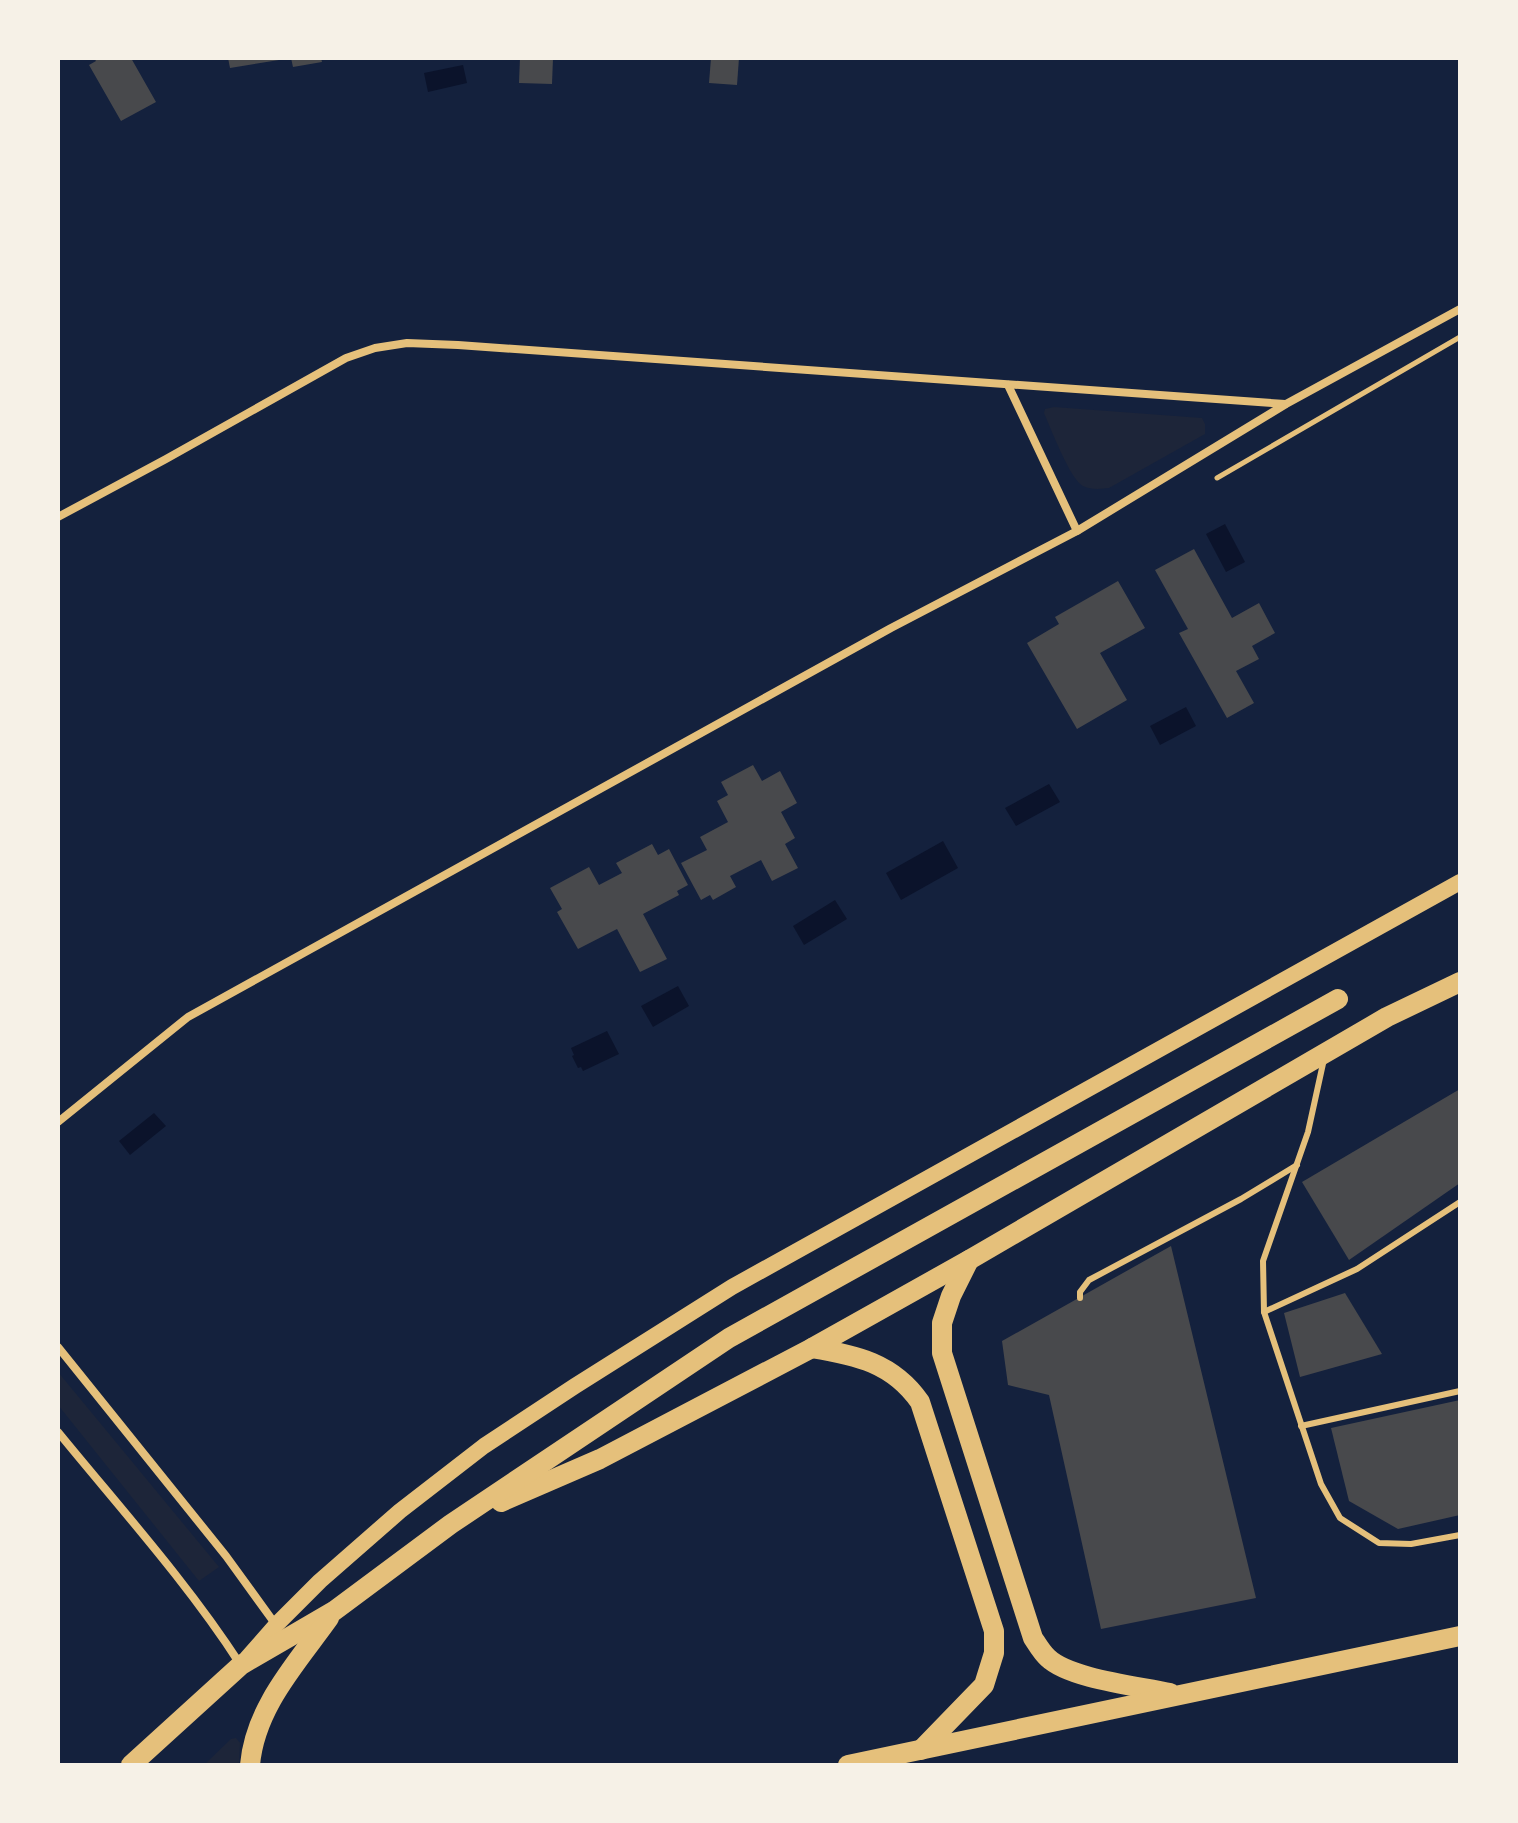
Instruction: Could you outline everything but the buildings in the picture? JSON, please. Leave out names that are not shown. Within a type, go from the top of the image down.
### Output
[{"type":"main road","points":[[131,1765],[241,1665],[320,1581],[400,1511],[484,1446],[693,1312],[808,1245],[1460,882]]},
{"type":"main road","points":[[451,1524],[600,1459],[812,1348],[1387,1017],[1460,982]]},
{"type":"main road","points":[[241,1665],[334,1611],[451,1524],[729,1338],[1338,999]]},
{"type":"main road","points":[[969,1260],[942,1323],[942,1353],[1033,1638],[1046,1657],[1061,1668],[1179,1694]]},
{"type":"main road","points":[[812,1348],[852,1355],[893,1373],[912,1389],[920,1402],[994,1631],[994,1653],[984,1685],[921,1750]]},
{"type":"main road","points":[[250,1765],[257,1733],[269,1702],[334,1611]]},
{"type":"main road","points":[[848,1765],[1460,1636]]},
{"type":"street","points":[[58,1122],[188,1017],[891,628],[1077,531],[1286,404],[1460,309]]},
{"type":"street","points":[[58,517],[346,358],[375,348],[407,343],[1286,404]]},
{"type":"street","points":[[1008,385],[1077,531]]},
{"type":"street","points":[[58,1347],[226,1556],[276,1625]]},
{"type":"street","points":[[58,1432],[187,1588],[241,1665]]},
{"type":"lane","points":[[1326,1052],[1308,1132],[1263,1261],[1264,1312],[1321,1484],[1340,1518],[1379,1543],[1411,1544],[1460,1535]]},
{"type":"lane","points":[[1080,1298],[1080,1292],[1089,1280],[1241,1199],[1297,1165]]},
{"type":"lane","points":[[1264,1312],[1357,1269],[1460,1202]]},
{"type":"lane","points":[[1301,1426],[1460,1391]]},
{"type":"path","points":[[1217,478],[1460,337]]},
{"type":"shaded area","points":[[463,65],[467,83],[428,92],[424,73]]},
{"type":"shaded area","points":[[1054,407],[1202,418],[1205,434],[1109,488],[1089,488],[1072,474],[1056,441],[1044,413],[1045,409]]},
{"type":"shaded area","points":[[1225,524],[1245,562],[1226,572],[1206,534]]},
{"type":"shaded area","points":[[1186,707],[1196,726],[1160,745],[1150,726]]},
{"type":"shaded area","points":[[1049,784],[1060,802],[1016,826],[1005,808]]},
{"type":"shaded area","points":[[943,841],[958,868],[901,900],[886,873]]},
{"type":"shaded area","points":[[835,900],[847,919],[804,945],[793,926]]},
{"type":"shaded area","points":[[678,986],[689,1006],[653,1027],[641,1006]]},
{"type":"shaded area","points":[[607,1031],[619,1054],[583,1071],[581,1067],[578,1068],[571,1048]]},
{"type":"shaded area","points":[[154,1113],[166,1126],[130,1155],[119,1141]]},
{"type":"shaded area","points":[[58,1372],[219,1567],[199,1581],[58,1405]]},
{"type":"shaded area","points":[[236,1738],[240,1743],[239,1765],[204,1765],[231,1739]]}]
